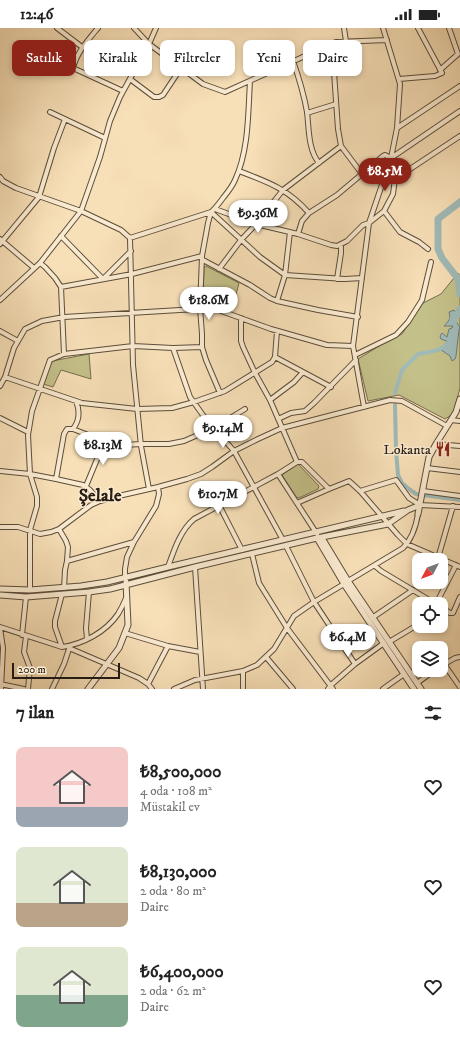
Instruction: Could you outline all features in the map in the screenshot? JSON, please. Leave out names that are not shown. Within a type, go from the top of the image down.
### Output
[{"type":"street","points":[[57,28],[82,47]]},
{"type":"street","points":[[98,28],[82,47],[75,59],[73,68],[123,91]]},
{"type":"street","points":[[134,28],[145,40]]},
{"type":"street","points":[[151,40],[156,28]]},
{"type":"street","points":[[344,28],[346,40]]},
{"type":"street","points":[[364,407],[354,346],[369,223],[391,158],[397,128],[400,84],[383,28]]},
{"type":"street","points":[[398,78],[435,76],[442,73],[418,28]]},
{"type":"street","points":[[440,70],[458,54],[449,28]]},
{"type":"street","points":[[362,41],[387,40]]},
{"type":"street","points":[[295,67],[307,113],[313,152],[319,163]]},
{"type":"street","points":[[0,300],[40,263],[81,211],[100,157],[110,121],[123,91],[132,76]]},
{"type":"street","points":[[130,79],[154,97],[159,97],[163,95],[176,76]]},
{"type":"street","points":[[192,76],[203,84],[224,92],[261,76]]},
{"type":"street","points":[[334,76],[338,129],[341,146],[362,174]]},
{"type":"street","points":[[130,238],[211,212],[215,209],[232,186],[239,171],[247,141],[250,81]]},
{"type":"street","points":[[397,128],[460,86]]},
{"type":"street","points":[[307,113],[336,104]]},
{"type":"street","points":[[391,158],[460,111]]},
{"type":"street","points":[[50,112],[105,138]]},
{"type":"street","points":[[34,268],[1,241],[39,197],[54,148],[65,119]]},
{"type":"street","points":[[394,179],[460,136]]},
{"type":"street","points":[[219,269],[283,190],[341,146]]},
{"type":"street","points":[[298,234],[302,221],[309,213],[337,195],[383,156],[385,155],[391,158]]},
{"type":"street","points":[[215,209],[256,224],[298,234],[337,246],[342,244],[363,225],[369,223],[384,211],[393,194],[394,179],[391,158]]},
{"type":"street","points":[[239,171],[283,190],[300,203],[309,213]]},
{"type":"street","points":[[0,177],[16,188],[81,211],[121,230],[130,238],[133,365],[141,444],[149,489]]},
{"type":"street","points":[[384,211],[400,232],[419,242],[428,249]]},
{"type":"street","points":[[211,212],[260,257],[285,275],[337,279],[362,278]]},
{"type":"street","points":[[211,212],[203,258],[200,308],[202,347],[220,392]]},
{"type":"street","points":[[277,301],[285,275],[290,232]]},
{"type":"street","points":[[61,236],[103,280]]},
{"type":"street","points":[[337,279],[342,244]]},
{"type":"street","points":[[103,280],[131,251]]},
{"type":"street","points":[[61,287],[103,280],[203,258],[219,269],[277,301],[358,317]]},
{"type":"street","points":[[355,355],[396,335],[408,322],[422,300],[431,262]]},
{"type":"street","points":[[40,263],[55,278],[61,287],[64,354]]},
{"type":"street","points":[[0,386],[5,377],[14,348],[25,329],[42,320],[63,317],[213,308],[277,331],[328,345],[354,346]]},
{"type":"street","points":[[241,318],[241,341],[243,347],[270,400],[297,462]]},
{"type":"street","points":[[0,331],[18,341]]},
{"type":"street","points":[[5,377],[82,403],[138,408],[172,408],[225,391],[272,362],[275,357],[277,331]]},
{"type":"street","points":[[30,590],[30,530],[37,506],[37,498],[30,474],[28,432],[32,411],[39,388],[50,360],[64,354],[133,346],[173,348],[202,347]]},
{"type":"street","points":[[173,348],[190,397],[205,418],[234,451],[284,540]]},
{"type":"street","points":[[275,357],[330,387]]},
{"type":"street","points":[[278,419],[291,413],[305,411],[356,360]]},
{"type":"street","points":[[270,400],[294,382],[303,372]]},
{"type":"street","points":[[174,689],[195,680],[243,670],[257,665],[274,649],[294,616],[346,582],[375,566],[407,544],[417,520],[429,457],[446,426],[456,412],[460,399]]},
{"type":"street","points":[[0,527],[12,526],[45,534],[59,529],[91,505],[100,501],[188,479],[201,474],[234,451],[282,428],[390,400],[402,401],[446,426]]},
{"type":"street","points":[[73,429],[78,420],[79,414],[79,408],[76,401]]},
{"type":"street","points":[[56,479],[64,434],[67,429],[73,429],[124,445],[169,444],[184,441],[214,428],[246,410]]},
{"type":"street","points":[[0,418],[28,432]]},
{"type":"street","points":[[451,420],[460,422]]},
{"type":"street","points":[[86,486],[105,440]]},
{"type":"street","points":[[436,444],[460,446]]},
{"type":"street","points":[[168,567],[175,547],[188,525],[194,519],[253,486],[278,474],[297,462],[302,462],[329,489]]},
{"type":"street","points":[[427,468],[460,472]]},
{"type":"street","points":[[0,472],[30,474],[86,486],[100,501]]},
{"type":"street","points":[[278,474],[386,643],[421,689]]},
{"type":"street","points":[[360,491],[396,480],[409,498],[421,503],[460,507]]},
{"type":"street","points":[[296,503],[349,481],[360,491],[407,544],[427,553]]},
{"type":"street","points":[[88,689],[119,648],[128,625],[128,596],[125,578],[127,557],[134,542],[156,506],[159,494],[158,487]]},
{"type":"street","points":[[423,492],[460,496]]},
{"type":"street","points":[[0,595],[26,597],[89,592],[127,584],[319,538],[388,524],[421,503]]},
{"type":"street","points":[[219,505],[242,550]]},
{"type":"street","points":[[439,553],[453,506]]},
{"type":"street","points":[[0,588],[30,590],[98,584],[408,510]]},
{"type":"street","points":[[59,529],[68,547],[64,588]]},
{"type":"street","points":[[67,561],[134,542]]},
{"type":"street","points":[[286,546],[314,602],[354,664]]},
{"type":"street","points":[[252,554],[259,583],[287,628],[331,688],[354,664],[412,628]]},
{"type":"street","points":[[440,597],[458,566],[448,562]]},
{"type":"street","points":[[375,566],[424,597]]},
{"type":"street","points":[[194,567],[203,689]]},
{"type":"street","points":[[346,582],[372,618],[414,689]]},
{"type":"street","points":[[372,618],[413,590]]},
{"type":"street","points":[[87,640],[86,628],[89,592]]},
{"type":"street","points":[[62,594],[55,621],[55,627],[62,647]]},
{"type":"street","points":[[1,689],[3,648],[0,628],[62,647],[70,647],[87,640],[104,629],[117,615],[128,596]]},
{"type":"street","points":[[26,597],[24,652],[30,668],[28,689]]},
{"type":"street","points":[[448,612],[453,613],[460,597]]},
{"type":"street","points":[[125,633],[168,646],[200,652]]},
{"type":"street","points":[[148,684],[168,646]]},
{"type":"street","points":[[70,647],[106,665],[139,678],[148,684],[152,689]]},
{"type":"street","points":[[52,689],[70,647]]},
{"type":"street","points":[[266,657],[292,689]]},
{"type":"street","points":[[448,662],[460,657]]},
{"type":"street","points":[[243,670],[243,689]]},
{"type":"street","points":[[448,671],[460,687]]},
{"type":"street","points":[[383,689],[404,674]]},
{"type":"street","points":[[417,683],[425,677]]},
{"type":"street","points":[[1,683],[24,689]]},
{"type":"shaded area","points":[[206,266],[239,283],[232,310],[203,304],[204,267]]},
{"type":"shaded area","points":[[458,273],[460,276],[460,388],[453,414],[445,419],[399,395],[368,401],[358,359],[402,334],[423,303],[441,294]]},
{"type":"shaded area","points":[[89,354],[91,379],[61,370],[53,387],[43,384],[52,361]]},
{"type":"shaded area","points":[[298,464],[319,486],[318,489],[297,498],[282,475]]},
{"type":"water","points":[[454,310],[457,315],[455,320],[460,327],[456,356],[452,361],[450,356],[440,349],[446,346],[449,342],[441,339],[440,336],[442,333],[447,337],[449,329],[452,328],[453,326],[444,326],[449,319],[449,312]]},
{"type":"waterway","points":[[460,202],[438,219],[438,249],[442,258],[458,279],[460,294]]},
{"type":"waterway","points":[[454,321],[453,319],[460,309]]},
{"type":"waterway","points":[[433,351],[439,350],[453,339]]},
{"type":"waterway","points":[[395,393],[402,370],[418,354],[430,352]]},
{"type":"waterway","points":[[395,405],[398,475],[402,483],[416,494],[460,500]]},
{"type":"place","name":"Lokanta","points":[[443,449]]},
{"type":"district","name":"Şelale","points":[[100,495]]}]
